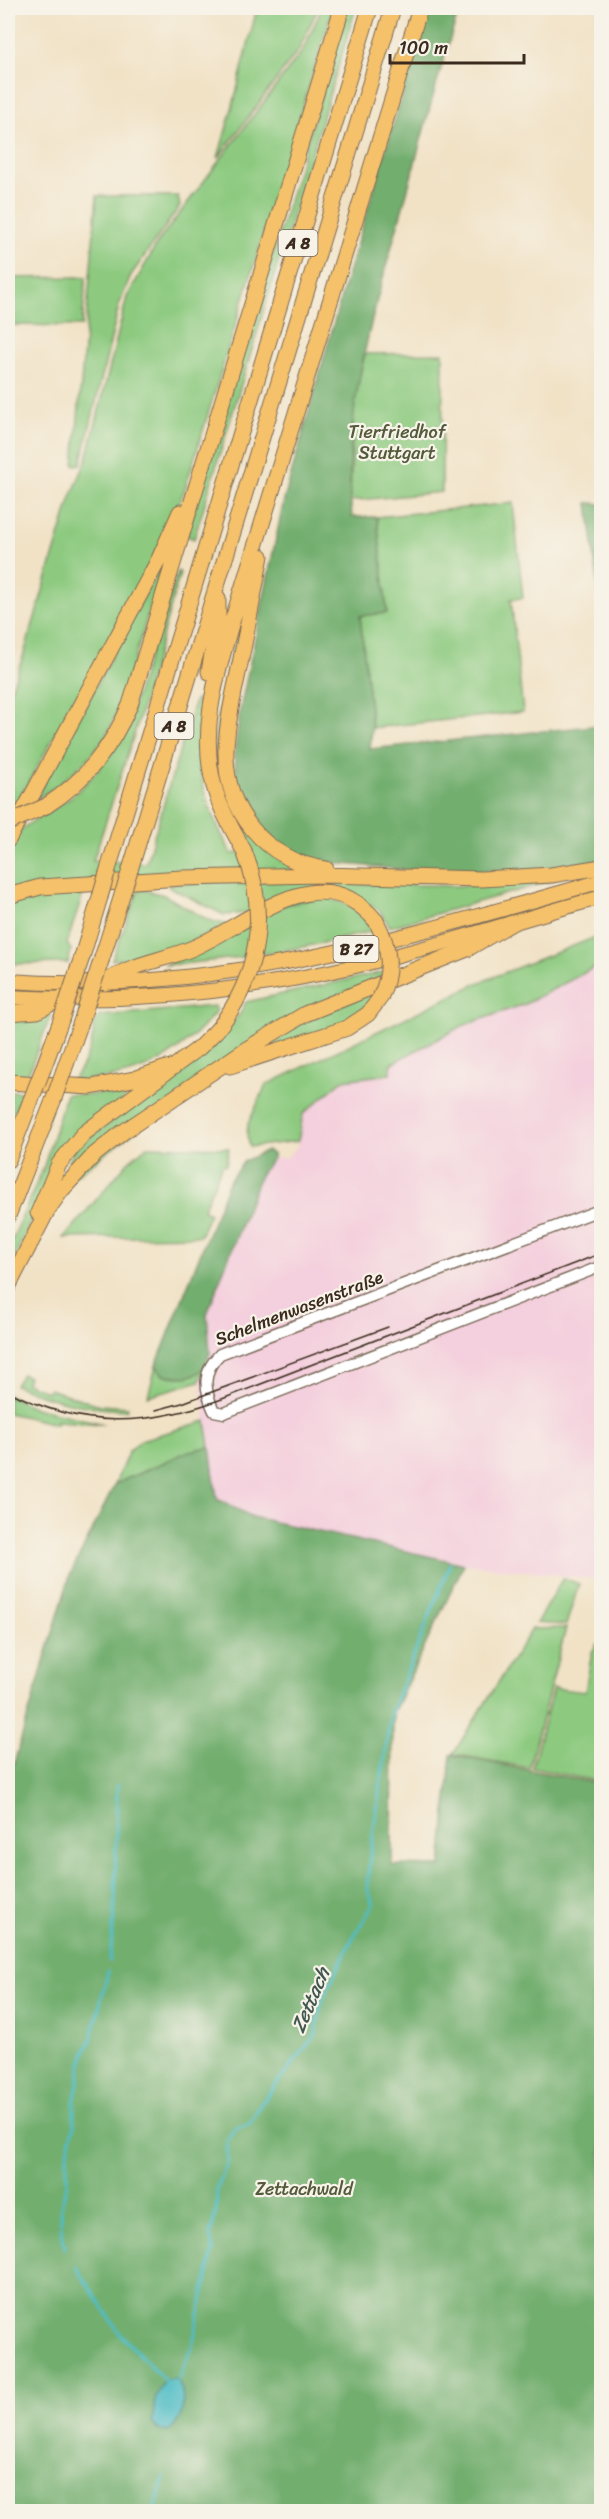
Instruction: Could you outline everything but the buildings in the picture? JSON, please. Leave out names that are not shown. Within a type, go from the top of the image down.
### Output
[{"type":"highway","name":"A 8","points":[[8,840],[10,825],[159,559],[183,506],[196,490],[342,8]]},
{"type":"highway","name":"A 8","points":[[8,1160],[32,1100],[82,957],[370,8]]},
{"type":"highway","name":"A 8","points":[[8,1216],[53,1101],[102,958],[393,8]]},
{"type":"highway","name":"A 8","points":[[8,1287],[54,1174],[72,1145],[83,1134],[178,1064],[218,1030],[228,1017],[247,981],[257,944],[259,906],[251,869],[222,809],[212,778],[207,742],[212,699],[266,511],[420,8]]},
{"type":"highway","points":[[10,825],[46,806],[85,775],[111,743],[121,725],[138,679],[196,490]]},
{"type":"highway","points":[[266,511],[261,556],[228,731],[229,782],[247,823],[278,853],[302,864],[364,878]]},
{"type":"highway","name":"A 8","points":[[212,699],[209,673],[218,619],[218,582]]},
{"type":"highway","points":[[8,896],[40,887],[183,878],[311,875],[436,880],[517,878],[602,867]]},
{"type":"highway","name":"B 27","points":[[8,981],[105,983],[221,974],[315,958],[407,936],[602,881]]},
{"type":"highway","points":[[105,983],[122,970],[182,953],[286,899],[311,891],[325,891],[349,897],[367,910],[376,921],[386,943],[389,959],[388,976],[380,998],[368,1014],[347,1028],[213,1071]]},
{"type":"highway","name":"B 27","points":[[8,997],[162,996],[280,981],[403,954],[602,897]]},
{"type":"highway","points":[[16,1269],[47,1211],[61,1191],[94,1155],[123,1131],[213,1071],[305,1014],[467,949],[512,923]]},
{"type":"highway","points":[[8,1013],[37,1011],[62,998]]},
{"type":"highway","points":[[8,1082],[91,1087],[134,1079],[178,1064]]},
{"type":"street","name":"Schelmenwasenstraße","points":[[602,1209],[220,1354],[212,1361],[206,1374],[207,1394],[214,1411],[224,1413],[602,1266]]},
{"type":"shaded area","points":[[601,964],[601,1580],[464,1564],[252,1517],[217,1499],[200,1378],[210,1353],[207,1314],[260,1175],[273,1158],[286,1158],[297,1147],[303,1114],[343,1080],[390,1074],[392,1064],[463,1026],[525,1004]]},
{"type":"green space","points":[[257,8],[318,8],[299,49],[218,158],[235,98]]},
{"type":"green space","points":[[322,8],[333,8],[185,489],[125,611],[14,809],[8,811],[8,697],[24,654],[71,497],[87,459],[127,297],[158,242],[303,50]]},
{"type":"green space","points":[[348,8],[356,8],[194,539],[187,536]]},
{"type":"green space","points":[[429,8],[460,8],[445,54],[373,314],[356,396],[351,437],[352,517],[377,517],[387,613],[360,616],[372,728],[370,749],[601,725],[601,861],[533,871],[419,871],[324,862],[283,848],[256,825],[240,797],[234,756],[241,705],[284,500],[345,283]]},
{"type":"green space","points":[[97,196],[178,196],[180,206],[131,275],[119,305],[81,464],[74,465]]},
{"type":"green space","points":[[86,277],[82,326],[8,325],[8,278]]},
{"type":"green space","name":"Tierfriedhof Stuttgart","points":[[443,353],[442,492],[350,501],[354,401],[365,354]]},
{"type":"green space","points":[[513,503],[523,598],[511,599],[523,712],[372,728],[360,616],[387,612],[377,517]]},
{"type":"green space","points":[[588,503],[601,504],[601,613]]},
{"type":"green space","points":[[165,557],[121,705],[105,737],[87,760],[58,785],[35,800]]},
{"type":"green space","points":[[178,571],[180,573],[138,722],[93,861],[146,863],[195,700],[200,701],[199,762],[213,816],[232,854],[250,850],[224,801],[215,755],[223,687],[242,620],[223,778],[298,870],[8,891],[6,864],[13,840],[25,827],[81,789],[122,737]]},
{"type":"green space","points":[[234,880],[455,886],[555,880],[390,927],[379,910],[346,891],[245,913],[224,915],[169,887],[169,884]]},
{"type":"green space","points":[[85,888],[67,943],[71,950],[68,963],[8,964],[8,901],[15,897]]},
{"type":"green space","points":[[139,889],[164,895],[208,920],[228,925],[159,956],[112,960]]},
{"type":"green space","points":[[323,897],[355,906],[376,930],[271,953],[164,965],[285,905]]},
{"type":"green space","points":[[601,935],[601,964],[525,1004],[462,1026],[392,1063],[390,1074],[343,1080],[303,1114],[298,1141],[250,1147],[247,1135],[248,1124],[266,1085],[478,983]]},
{"type":"green space","points":[[402,968],[282,1021],[53,1193],[75,1149],[201,1057],[240,1014],[246,1002]]},
{"type":"green space","points":[[373,990],[375,996],[350,1022],[251,1053],[283,1032]]},
{"type":"green space","points":[[215,1006],[216,1012],[201,1029],[170,1055],[153,1064],[116,1076],[72,1080],[85,1060],[93,1037],[93,1023],[100,1016]]},
{"type":"green space","points":[[51,1015],[27,1077],[8,1076],[8,1018]]},
{"type":"green space","points":[[137,1086],[53,1170],[8,1273],[8,1250],[44,1166],[66,1094],[91,1095]]},
{"type":"green space","points":[[8,1091],[22,1092],[8,1127]]},
{"type":"green space","points":[[147,1146],[229,1148],[226,1165],[222,1165],[203,1210],[210,1213],[200,1236],[64,1238],[128,1162]]},
{"type":"green space","points":[[266,1151],[273,1154],[273,1158],[260,1175],[207,1314],[210,1353],[205,1367],[197,1374],[186,1377],[163,1375],[156,1366],[229,1181],[244,1161]]},
{"type":"green space","points":[[156,1366],[161,1372],[173,1377],[192,1374],[205,1367],[200,1381],[148,1396]]},
{"type":"green space","points":[[22,1374],[28,1377],[26,1383],[48,1392],[49,1389],[100,1405],[128,1407],[127,1410],[98,1408],[43,1396],[15,1385]]},
{"type":"green space","points":[[8,1395],[35,1408],[104,1424],[56,1421],[56,1424],[8,1413]]},
{"type":"green space","points":[[206,1421],[210,1447],[189,1451],[115,1484],[129,1451],[141,1440]]},
{"type":"green space","name":"Zettachwald","points":[[210,1447],[217,1499],[252,1517],[464,1564],[393,1713],[392,1865],[441,1866],[451,1755],[601,1784],[601,2511],[8,2512],[8,1783],[70,1575],[115,1484],[189,1451]]},
{"type":"green space","points":[[563,1578],[579,1584],[566,1625],[536,1623]]},
{"type":"green space","points":[[566,1628],[529,1768],[453,1754],[532,1629]]},
{"type":"green space","points":[[597,1644],[602,1645],[601,1782],[532,1768],[553,1688],[585,1692],[592,1652]]},
{"type":"water","points":[[177,2379],[183,2400],[181,2414],[174,2427],[168,2432],[158,2430],[152,2422],[156,2396],[165,2380]]},
{"type":"waterway","name":"Zettach","points":[[600,8],[602,16]]},
{"type":"waterway","name":"Zettach","points":[[176,2383],[192,2347],[213,2251],[210,2234],[216,2213],[217,2189],[228,2161],[227,2141],[234,2129],[250,2123],[261,2104],[316,2034],[321,2003],[351,1941],[373,1905],[367,1887],[391,1713],[450,1564]]},
{"type":"waterway","points":[[110,1961],[115,1903],[117,1785]]},
{"type":"waterway","points":[[65,2248],[61,2228],[61,2206],[67,2184],[67,2155],[74,2127],[74,2103],[84,2054],[91,2040],[108,1972]]},
{"type":"waterway","points":[[76,2267],[121,2335],[167,2383]]},
{"type":"waterway","name":"Zettach","points":[[154,2512],[164,2477]]},
{"type":"tram line","points":[[8,1391],[35,1403],[88,1418],[114,1420],[167,1415],[222,1399],[602,1253]]},
{"type":"tram line","points":[[156,1410],[182,1403],[388,1327]]}]
